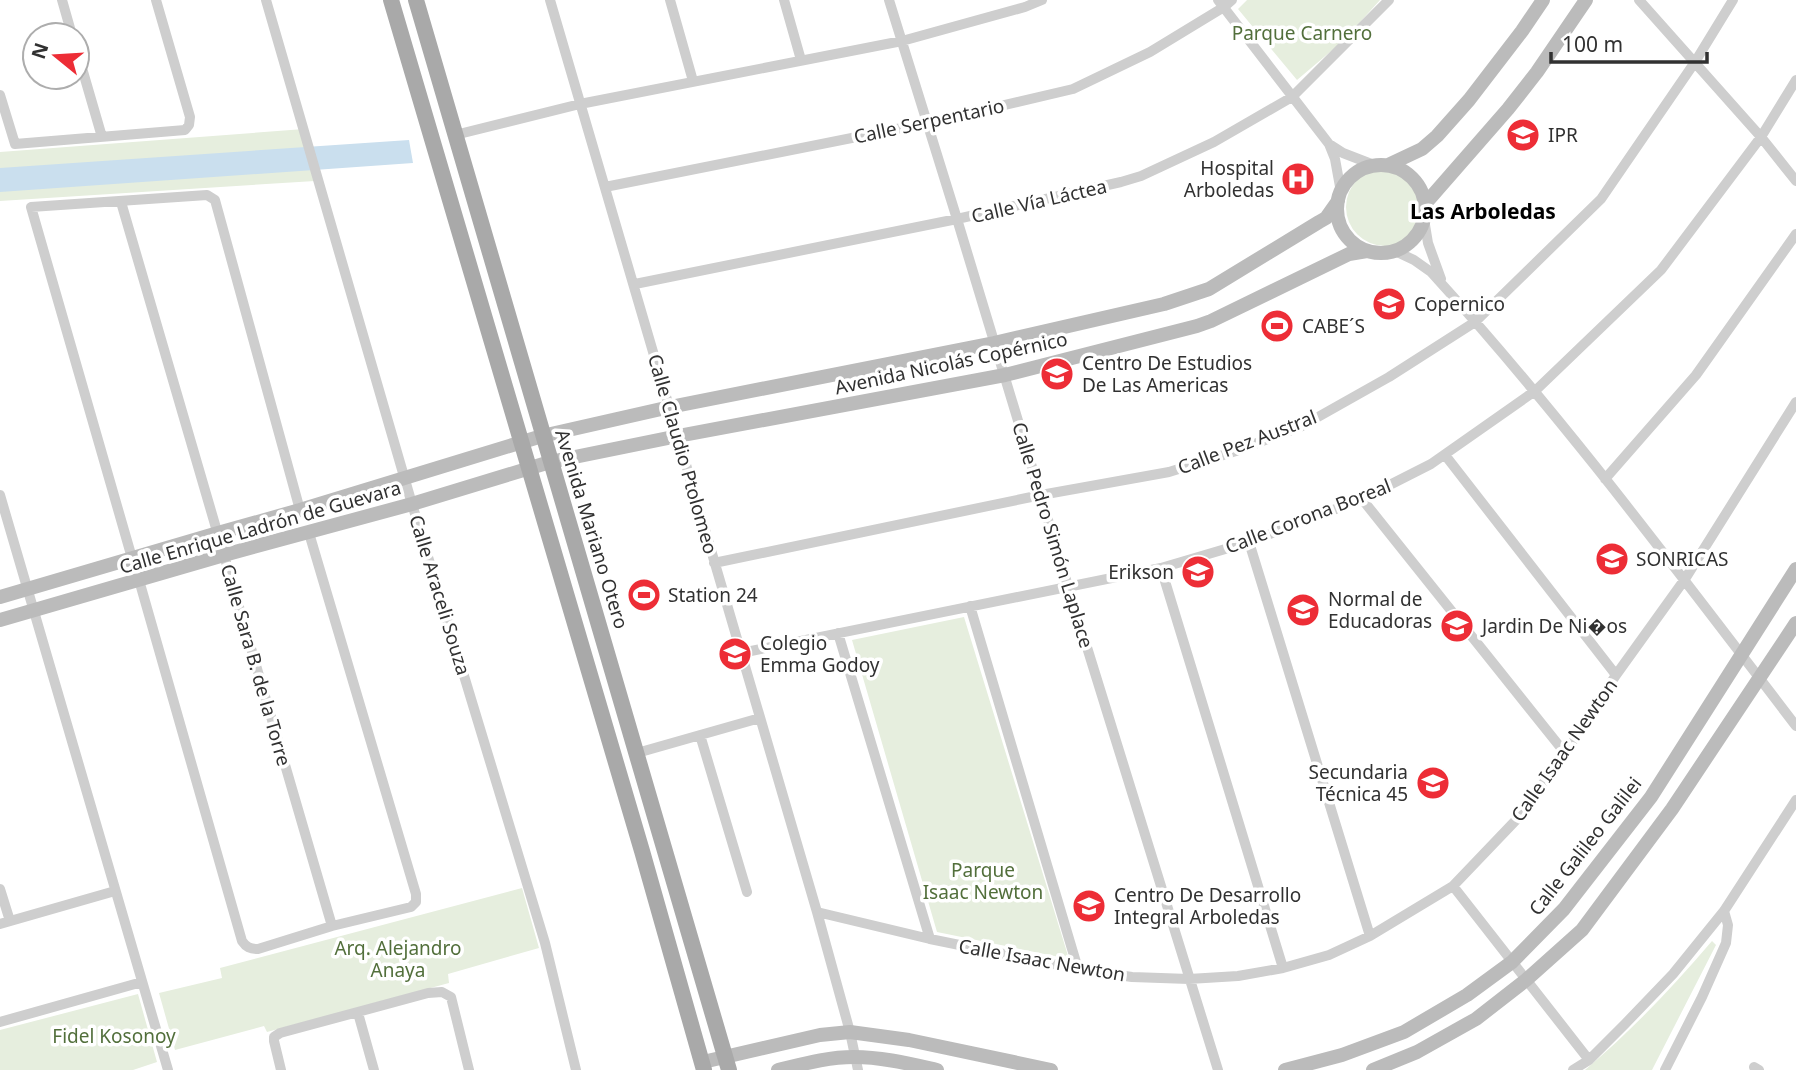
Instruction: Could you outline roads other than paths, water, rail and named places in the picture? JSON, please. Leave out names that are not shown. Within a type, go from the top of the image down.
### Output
[{"type":"main road","points":[[391,0],[703,1066]]},
{"type":"main road","name":"Avenida Mariano Otero","points":[[416,0],[727,1063]]},
{"type":"street","points":[[62,0],[68,21]]},
{"type":"street","points":[[0,95],[15,144],[185,130],[190,117],[156,0]]},
{"type":"street","name":"Calle Araceli Souza","points":[[266,0],[404,478],[545,943],[576,1070]]},
{"type":"street","name":"Calle Claudio Ptolomeo","points":[[550,0],[817,912],[857,1063]]},
{"type":"street","points":[[670,0],[693,81]]},
{"type":"street","points":[[783,0],[801,60]]},
{"type":"street","name":"Calle Pedro Simón Laplace","points":[[889,0],[1218,1070]]},
{"type":"street","points":[[455,135],[580,104],[902,41],[1042,0]]},
{"type":"street","name":"Calle Vía Láctea","points":[[635,284],[957,219],[1140,176],[1213,142],[1292,97],[1389,0]]},
{"type":"street","points":[[1339,197],[1351,177],[1366,167],[1381,165],[1422,149],[1437,136],[1477,90],[1543,0]]},
{"type":"street","points":[[1225,2],[1329,144],[1335,159],[1338,217],[1343,231],[1353,243],[1367,251],[1381,253],[1395,251],[1408,244],[1418,233],[1425,212],[1537,72],[1586,0]]},
{"type":"street","points":[[1639,0],[1761,137],[1796,181]]},
{"type":"street","name":"Calle Pez Austral","points":[[714,562],[1041,495],[1169,472],[1302,426],[1475,322],[1601,199],[1695,62],[1733,0]]},
{"type":"street","name":"Calle Serpentario","points":[[605,187],[927,122],[1073,89],[1150,52],[1225,2]]},
{"type":"street","name":"Calle Corona Boreal","points":[[741,653],[1160,568],[1249,542],[1362,499],[1431,464],[1535,391],[1661,270],[1761,137],[1796,80]]},
{"type":"street","points":[[89,91],[102,137]]},
{"type":"street","points":[[1329,144],[1343,153],[1402,169],[1413,178],[1422,190],[1428,243],[1445,288]]},
{"type":"street","points":[[132,558],[31,208],[207,195],[215,200],[300,510]]},
{"type":"street","name":"Avenida Nicolás Copérnico","points":[[521,442],[670,407],[994,343],[1164,304],[1209,289],[1326,218],[1339,197]]},
{"type":"street","name":"Calle Sara B. de la Torre","points":[[121,202],[332,926]]},
{"type":"street","points":[[1605,479],[1696,376],[1796,234]]},
{"type":"street","name":"Avenida Nicolás Copérnico","points":[[529,468],[678,436],[1005,375],[1197,326],[1349,254],[1367,251]]},
{"type":"street","points":[[1395,251],[1431,272],[1535,391],[1685,579],[1796,726]]},
{"type":"street","name":"Calle Isaac Newton","points":[[817,912],[930,939],[1077,969],[1132,977],[1189,979],[1238,976],[1283,968],[1329,955],[1370,936],[1453,886],[1518,818],[1685,579],[1796,402]]},
{"type":"street","name":"Calle Enrique Ladrón de Guevara","points":[[0,597],[300,510],[521,442]]},
{"type":"street","points":[[1445,455],[1616,675]]},
{"type":"street","name":"Calle Enrique Ladrón de Guevara","points":[[0,620],[412,504],[529,468]]},
{"type":"street","points":[[0,495],[165,1069]]},
{"type":"street","points":[[1362,499],[1565,753]]},
{"type":"street","points":[[139,580],[242,941],[248,948],[257,949],[332,926],[411,907],[416,894],[309,533]]},
{"type":"street","points":[[1249,542],[1370,936]]},
{"type":"street","points":[[1160,568],[1283,968]]},
{"type":"street","name":"Calle Galileo Galilei","points":[[1285,1070],[1342,1055],[1404,1032],[1467,995],[1512,962],[1564,909],[1651,797],[1796,569]]},
{"type":"street","points":[[970,606],[1077,969]]},
{"type":"street","points":[[1373,1070],[1417,1052],[1476,1019],[1526,980],[1582,930],[1672,809],[1796,623]]},
{"type":"street","points":[[838,633],[930,939]]},
{"type":"street","points":[[636,752],[760,718]]},
{"type":"street","points":[[699,735],[747,892]]},
{"type":"street","points":[[1573,1070],[1589,1060],[1672,974],[1724,911],[1796,800]]},
{"type":"street","points":[[1453,886],[1589,1060]]},
{"type":"street","points":[[0,889],[5,923],[115,891]]},
{"type":"street","points":[[1665,1070],[1726,943],[1728,925],[1724,911]]},
{"type":"street","points":[[0,1022],[142,982]]},
{"type":"street","points":[[281,1070],[274,1045],[274,1037],[280,1033],[428,993],[442,992],[451,997],[470,1070]]},
{"type":"street","points":[[358,1013],[374,1070]]},
{"type":"street","points":[[703,1066],[727,1063],[820,1035],[850,1032],[909,1040],[1051,1070]]},
{"type":"street","points":[[778,1070],[815,1060],[905,1063],[937,1070]]},
{"type":"water","points":[[409,140],[413,163],[0,192],[0,168]]},
{"type":"place","name":"IPR","points":[[1523,135]]},
{"type":"place","name":"Hospital Arboledas","points":[[1298,179]]},
{"type":"place","name":"Copernico","points":[[1389,304]]},
{"type":"place","name":"CABE´S","points":[[1277,326]]},
{"type":"place","name":"Centro De Estudios De Las Americas","points":[[1057,374]]},
{"type":"place","name":"SONRICAS","points":[[1612,559]]},
{"type":"place","name":"Erikson","points":[[1198,572]]},
{"type":"place","name":"Station 24","points":[[644,595]]},
{"type":"place","name":"Normal de Educadoras","points":[[1303,610]]},
{"type":"place","name":"Jardin De Ni�os","points":[[1457,626]]},
{"type":"place","name":"Colegio Emma Godoy","points":[[735,654]]},
{"type":"place","name":"Secundaria Técnica 45","points":[[1433,783]]},
{"type":"place","name":"Centro De Desarrollo Integral Arboledas","points":[[1089,906]]},
{"type":"district","name":"Las Arboledas","points":[[1483,212]]},
{"type":"park label","name":"Parque Carnero","points":[[1302,33]]},
{"type":"park label","name":"Parque Isaac Newton","points":[[983,881]]},
{"type":"park label","name":"Arq. Alejandro Anaya","points":[[398,959]]},
{"type":"park label","name":"Fidel Kosonoy","points":[[114,1036]]}]
